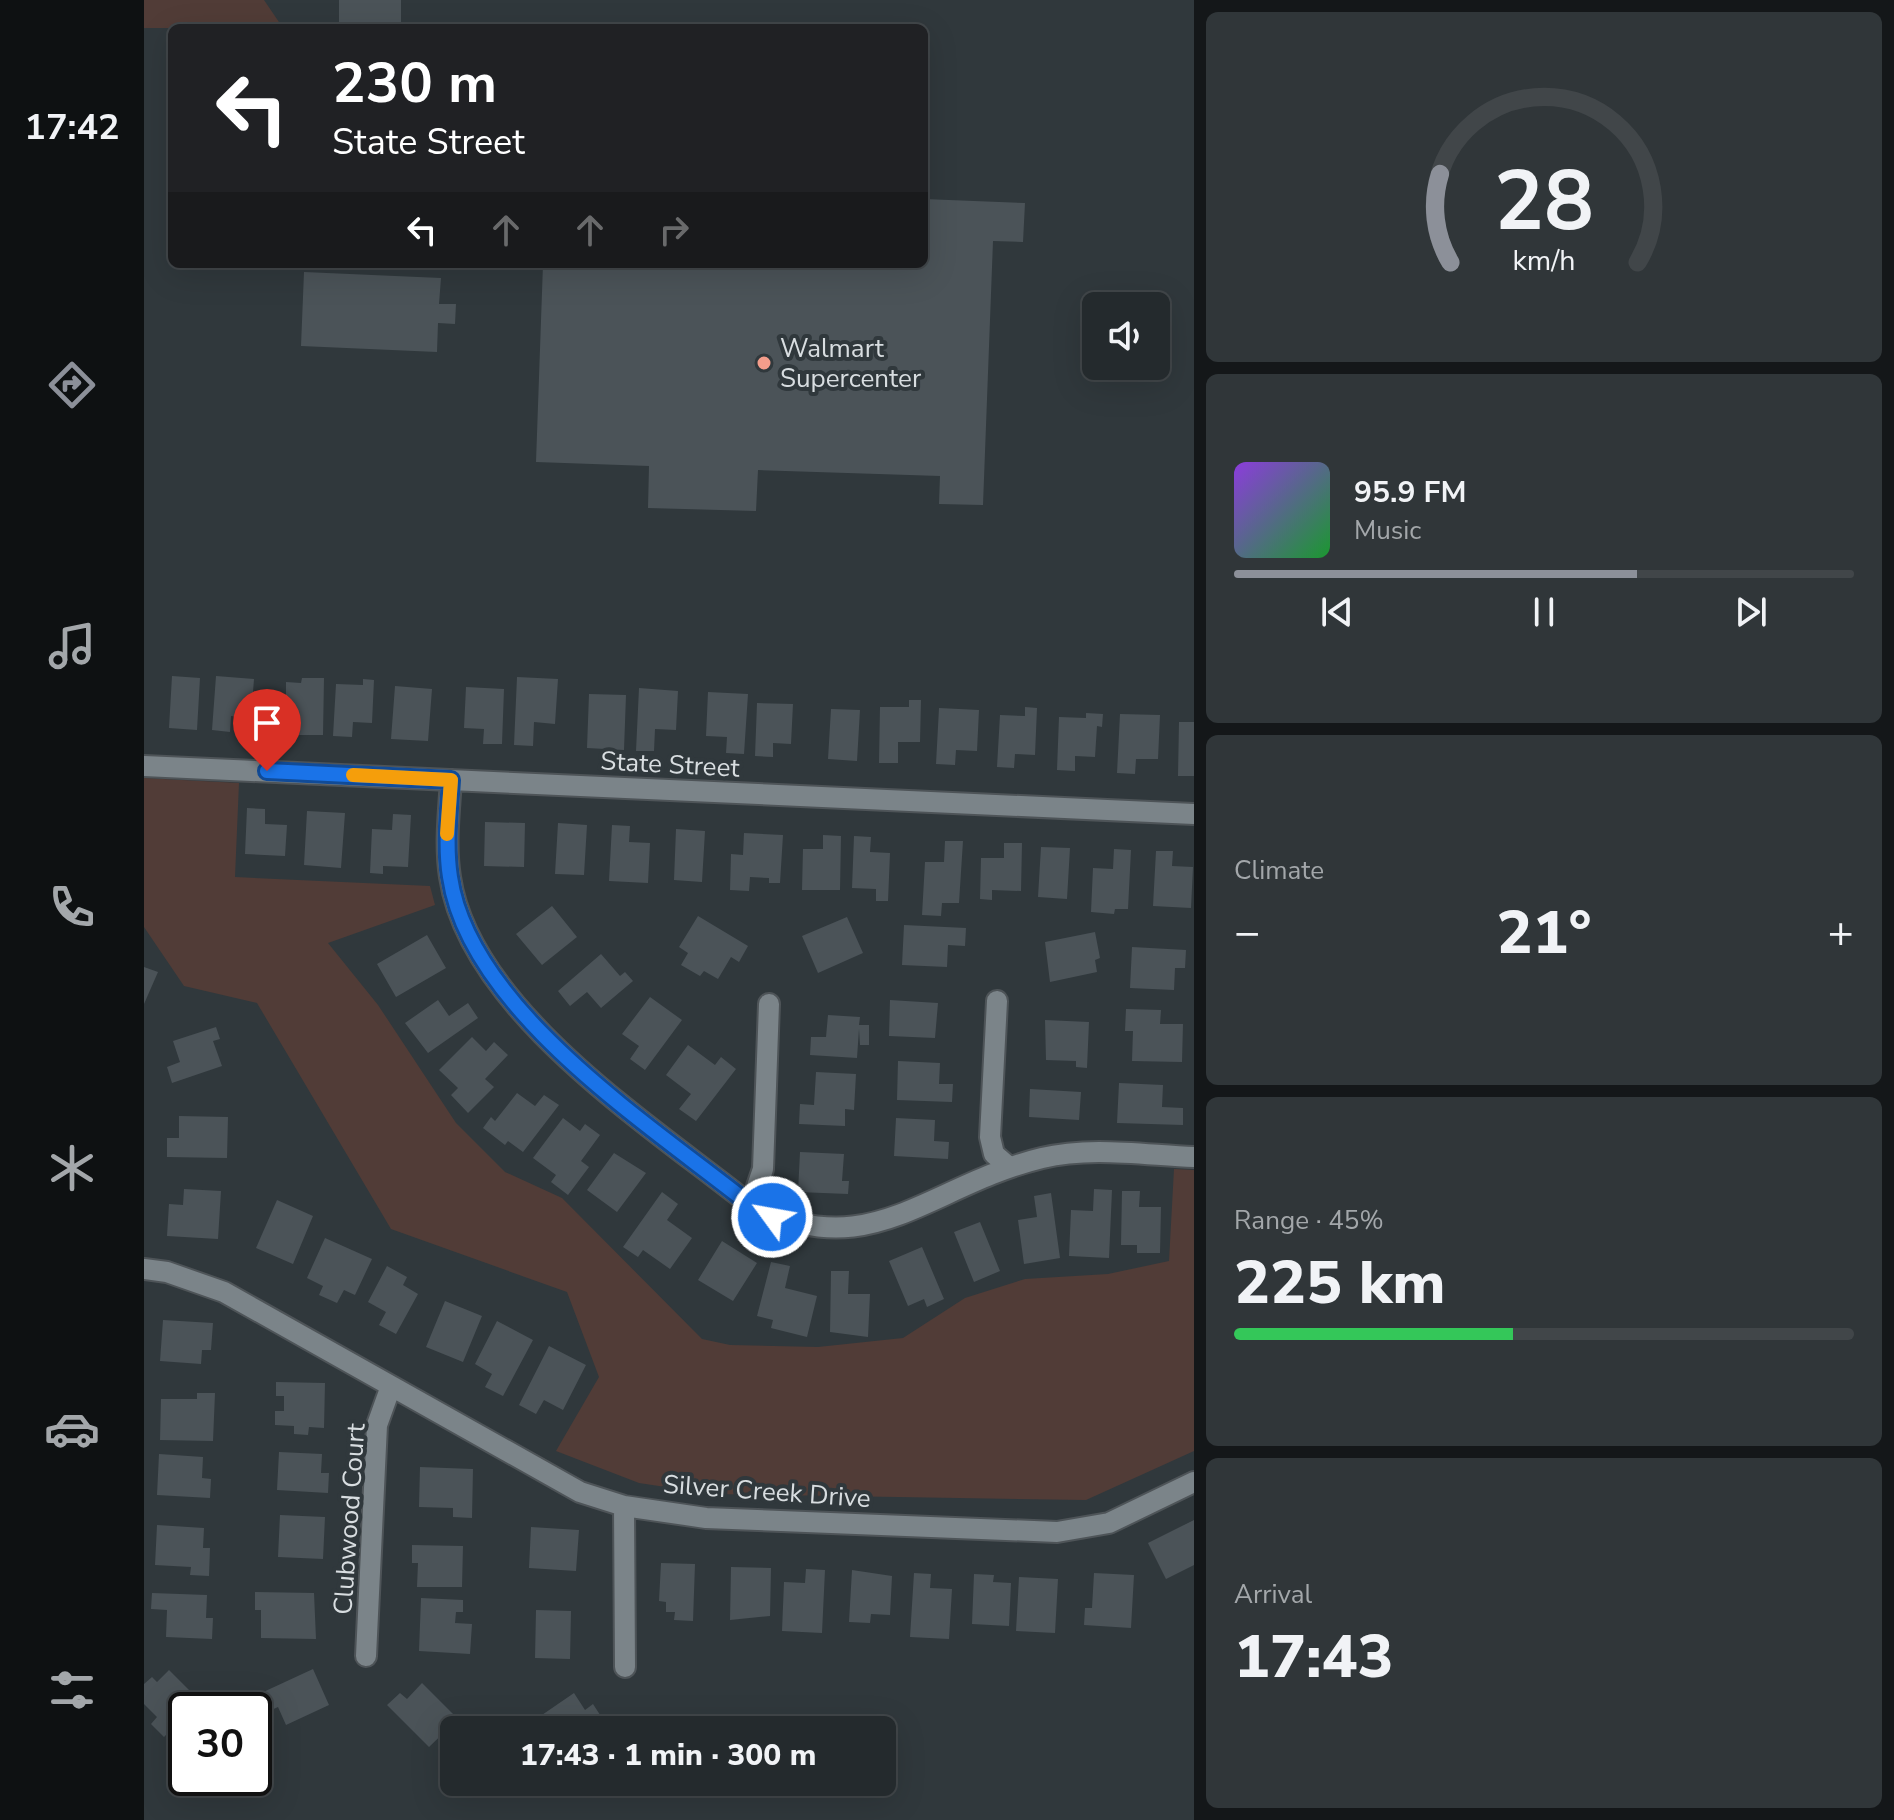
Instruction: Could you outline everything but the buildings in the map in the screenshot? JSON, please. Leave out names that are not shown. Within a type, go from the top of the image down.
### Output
[{"type":"street","name":"State Street","points":[[144,766],[1194,814]]},
{"type":"street","points":[[451,780],[447,839],[450,880],[463,921],[484,960],[560,1054],[751,1204],[772,1217],[809,1229],[854,1230],[1009,1167],[1045,1157],[1084,1153],[1194,1157]]},
{"type":"street","points":[[997,1001],[990,1137],[994,1154],[1009,1167]]},
{"type":"street","points":[[751,1204],[763,1169],[769,1004]]},
{"type":"street","name":"Silver Creek Drive","points":[[144,1269],[167,1272],[224,1292],[580,1492],[624,1506],[706,1518],[1057,1532],[1109,1523],[1194,1482]]},
{"type":"street","name":"Clubwood Court","points":[[366,1656],[377,1425],[391,1386]]},
{"type":"street","points":[[624,1506],[625,1667]]},
{"type":"shaded area","points":[[144,0],[264,0],[280,24],[168,24],[168,28],[144,28]]},
{"type":"shaded area","points":[[144,778],[239,783],[235,877],[430,886],[435,905],[328,943],[378,1005],[456,1123],[505,1172],[562,1198],[702,1339],[730,1345],[818,1347],[903,1338],[965,1298],[1025,1279],[1108,1274],[1169,1261],[1174,1169],[1194,1170],[1194,1451],[1086,1500],[712,1494],[639,1483],[556,1451],[599,1377],[567,1292],[391,1229],[257,1003],[184,986],[144,927]]},
{"type":"slow traffic","points":[[353,775],[451,780],[447,834]]},
{"type":"place","name":"Walmart Supercenter","points":[[764,363]]},
{"type":"route","points":[[267,771],[451,780],[447,839],[450,880],[463,921],[484,960],[525,1015],[560,1054],[744,1200],[772,1217]]}]
